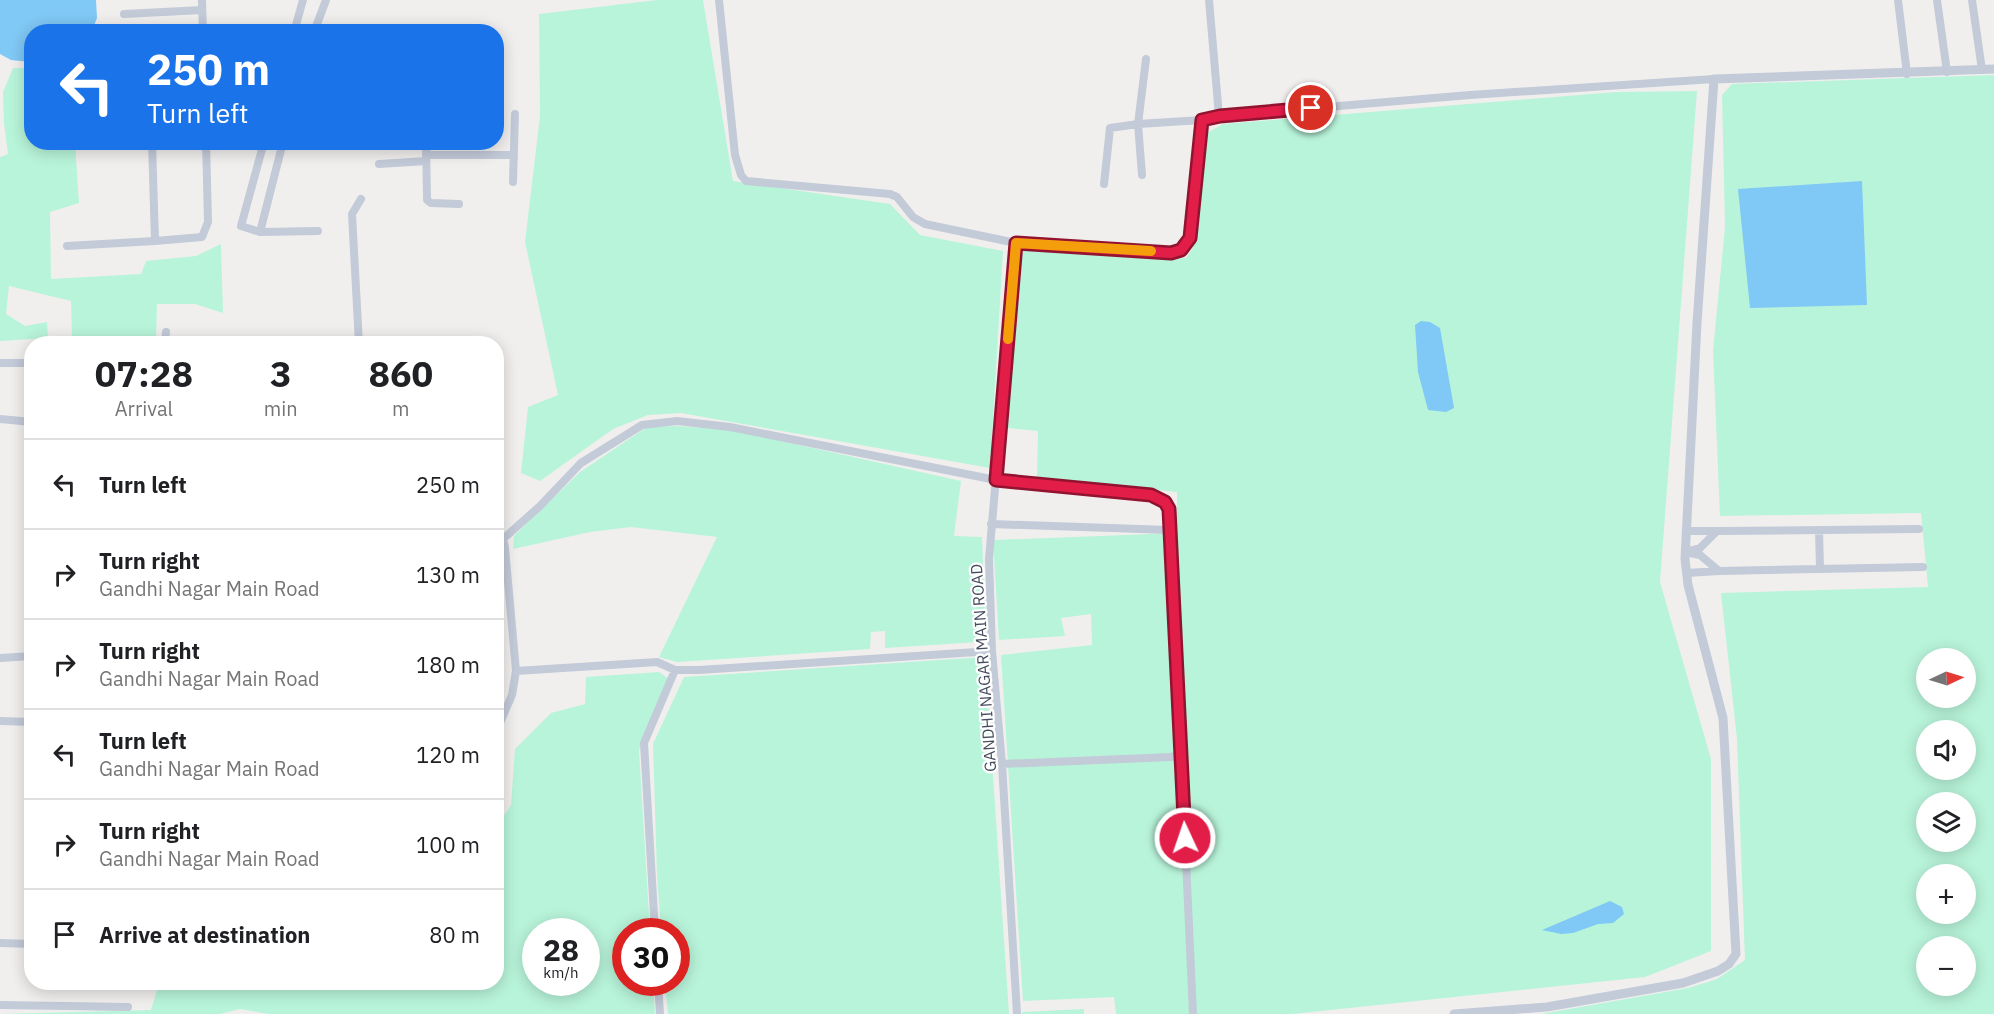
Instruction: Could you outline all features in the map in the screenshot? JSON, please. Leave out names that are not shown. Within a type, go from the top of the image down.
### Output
[{"type":"street","points":[[202,0],[203,24]]},
{"type":"street","points":[[296,24],[303,0]]},
{"type":"street","points":[[317,24],[326,0]]},
{"type":"street","points":[[719,0],[735,155],[741,175],[746,181],[891,194],[897,197],[913,217],[925,224],[1016,243],[1171,253],[1181,250],[1190,238],[1202,120]]},
{"type":"street","points":[[1209,0],[1220,116]]},
{"type":"street","points":[[1898,0],[1907,74]]},
{"type":"street","points":[[1937,0],[1947,72]]},
{"type":"street","points":[[1972,0],[1982,70]]},
{"type":"street","points":[[124,14],[202,10]]},
{"type":"street","points":[[1142,175],[1138,124],[1146,59]]},
{"type":"street","points":[[1104,184],[1110,128],[1138,124],[1470,95],[1714,79],[1907,74],[1994,69]]},
{"type":"street","points":[[1454,1014],[1547,1007],[1683,982],[1718,971],[1729,964],[1736,954],[1723,718],[1688,585],[1685,552],[1697,323],[1714,79]]},
{"type":"street","points":[[513,182],[515,114]]},
{"type":"street","points":[[152,150],[155,241]]},
{"type":"street","points":[[68,246],[202,237],[208,222],[206,150]]},
{"type":"street","points":[[262,150],[241,226],[260,232],[318,231]]},
{"type":"street","points":[[260,232],[282,150]]},
{"type":"street","points":[[426,150],[427,200],[432,203],[459,204]]},
{"type":"street","points":[[379,164],[426,158],[512,155]]},
{"type":"street","points":[[359,336],[352,214],[361,199]]},
{"type":"street","name":"GANDHI NAGAR MAIN ROAD","points":[[1016,243],[989,559],[992,651],[1002,764],[1017,1014]]},
{"type":"street","points":[[166,332],[166,336]]},
{"type":"street","points":[[0,363],[24,363]]},
{"type":"street","points":[[0,419],[24,421]]},
{"type":"street","points":[[504,535],[540,506],[581,463],[642,425],[677,421],[730,427],[996,480],[1151,495],[1165,502],[1169,509],[1193,1014]]},
{"type":"street","points":[[991,524],[1169,530]]},
{"type":"street","points":[[1820,530],[1820,569]]},
{"type":"street","points":[[1686,531],[1919,530]]},
{"type":"street","points":[[1685,552],[1700,548],[1717,531]]},
{"type":"street","points":[[1685,552],[1700,555],[1719,571]]},
{"type":"street","points":[[1687,573],[1923,567]]},
{"type":"street","points":[[504,571],[516,671],[512,695],[504,714]]},
{"type":"street","points":[[516,671],[657,662],[675,670],[699,670],[992,651]]},
{"type":"street","points":[[0,658],[24,656]]},
{"type":"street","points":[[654,918],[644,743],[675,670]]},
{"type":"street","points":[[0,721],[24,722]]},
{"type":"street","points":[[1002,764],[1171,757],[1177,755],[1181,750]]},
{"type":"street","points":[[0,943],[24,944]]},
{"type":"street","points":[[659,996],[660,1014]]},
{"type":"street","points":[[0,1005],[128,1007]]},
{"type":"green space","points":[[657,0],[703,0],[733,181],[890,204],[920,235],[1003,251],[990,468],[681,413],[648,415],[613,429],[540,481],[521,473],[528,407],[558,395],[525,242],[540,116],[539,14]]},
{"type":"green space","points":[[13,68],[24,68],[24,150],[75,150],[79,203],[50,212],[51,279],[141,274],[146,261],[196,256],[221,244],[223,313],[195,304],[157,304],[156,336],[72,336],[71,301],[9,286],[6,314],[25,326],[47,322],[48,336],[24,336],[24,340],[0,341],[0,157],[8,154],[3,92]]},
{"type":"green space","points":[[1994,75],[1994,1014],[1541,1014],[1688,988],[1717,979],[1745,960],[1737,739],[1721,593],[1928,587],[1921,513],[1720,516],[1713,351],[1725,227],[1722,95],[1732,84]]},
{"type":"green space","points":[[1697,91],[1660,582],[1711,759],[1711,951],[1645,977],[1292,1014],[1116,1014],[1114,997],[1023,1001],[1001,655],[1092,645],[1091,614],[1061,618],[1065,636],[999,640],[993,540],[1177,533],[1177,492],[1037,477],[1038,431],[1007,428],[1022,249],[1186,258],[1193,248],[1207,133],[1223,124],[1616,92]]},
{"type":"green space","points":[[678,426],[731,430],[961,481],[954,536],[982,537],[986,635],[984,639],[979,642],[885,648],[885,631],[871,632],[870,649],[677,662],[659,657],[717,537],[631,527],[590,532],[513,549],[514,536],[580,472],[647,427]]},
{"type":"green space","points":[[985,657],[1009,1014],[668,1014],[666,996],[690,996],[690,918],[660,918],[653,744],[684,677]]},
{"type":"green space","points":[[659,672],[669,679],[639,750],[649,918],[612,918],[612,996],[654,996],[655,1014],[269,1014],[240,1009],[220,1014],[0,1014],[151,1010],[157,990],[504,990],[504,816],[511,805],[515,749],[551,713],[585,704],[586,677]]},
{"type":"green space","points":[[1084,1009],[1084,1014],[1022,1014],[1022,1012]]},
{"type":"water","points":[[0,0],[96,0],[97,18],[95,24],[24,24],[24,61],[11,60],[0,54]]},
{"type":"water","points":[[1862,181],[1867,305],[1750,308],[1738,189]]},
{"type":"water","points":[[1421,321],[1430,322],[1440,328],[1454,408],[1446,412],[1428,410],[1418,372],[1415,325]]},
{"type":"water","points":[[1610,901],[1622,907],[1624,914],[1613,923],[1598,924],[1573,933],[1561,934],[1542,930]]},
{"type":"slow traffic","points":[[1008,339],[1016,243],[1151,251]]},
{"type":"route","points":[[1185,838],[1169,509],[1165,502],[1151,495],[996,480],[1016,243],[1171,253],[1181,250],[1190,238],[1202,120],[1220,116],[1311,108]]}]
